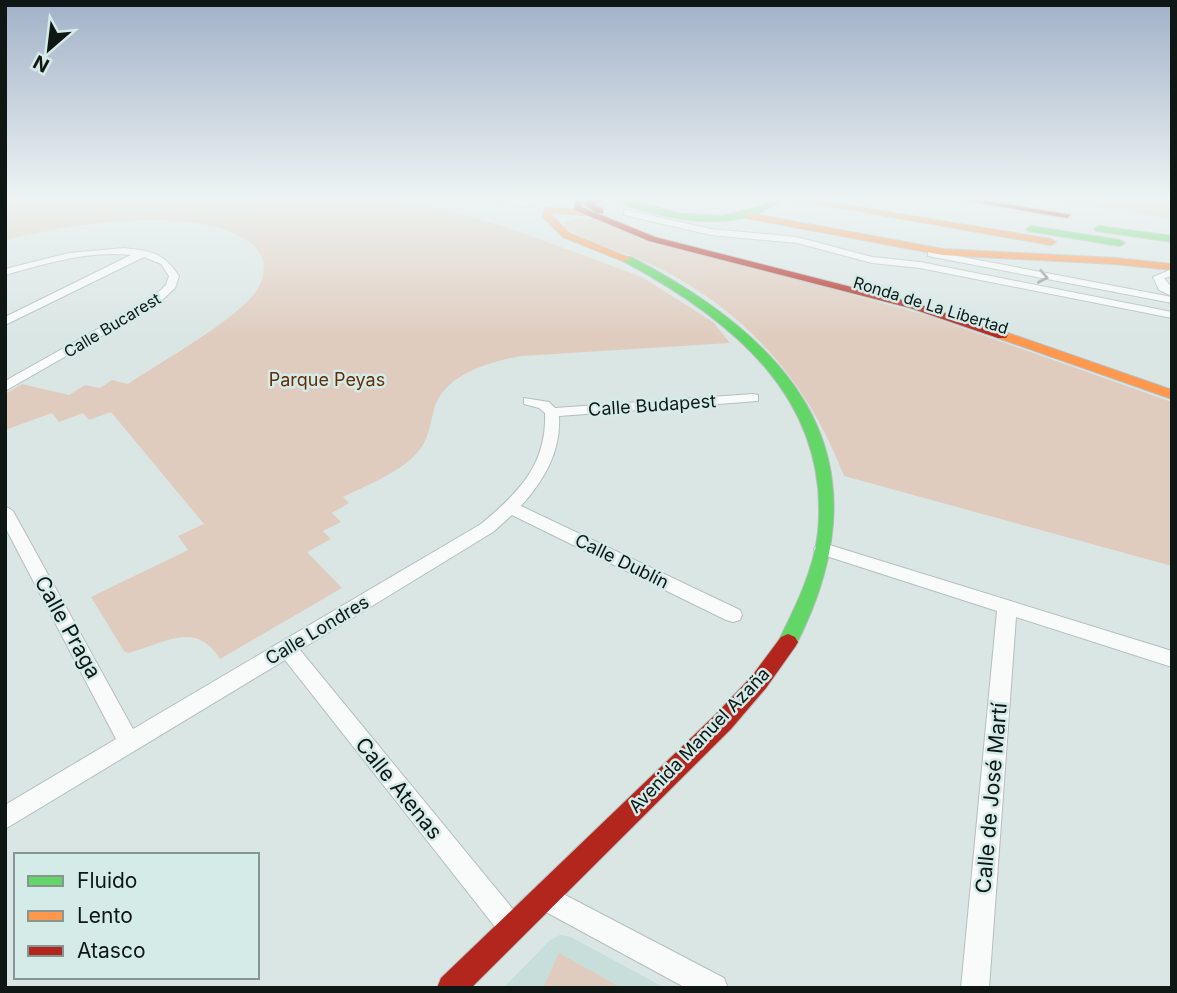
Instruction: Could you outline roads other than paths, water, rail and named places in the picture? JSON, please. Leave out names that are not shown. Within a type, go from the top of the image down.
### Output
[{"type":"main road","name":"Avenida Manuel Azaña","points":[[451,988],[718,726],[776,660],[802,608],[823,549],[828,504],[826,476],[820,452],[811,428],[788,385],[773,365],[721,315],[686,291],[594,244]]},
{"type":"main road","name":"Ronda de La Libertad","points":[[673,244],[844,287],[934,313],[1172,396]]},
{"type":"main road","name":"Ronda de La Libertad","points":[[701,244],[932,304],[1172,386]]},
{"type":"main road","points":[[899,244],[943,252],[1083,258],[1172,270]]},
{"type":"main road","points":[[1067,244],[1172,261]]},
{"type":"main road","points":[[1131,244],[1172,251]]},
{"type":"street","points":[[813,244],[872,260],[920,265],[1172,315]]},
{"type":"street","points":[[890,244],[973,263],[1172,300]]},
{"type":"street","points":[[5,272],[44,260],[80,254],[112,251],[141,254]]},
{"type":"street","points":[[5,322],[141,254]]},
{"type":"street","name":"Calle Bucarest","points":[[5,387],[138,313],[167,291],[174,276],[170,266],[141,254]]},
{"type":"street","points":[[1172,270],[1158,277],[1163,288],[1172,293]]},
{"type":"street","name":"Calle Budapest","points":[[552,412],[753,398]]},
{"type":"street","points":[[529,401],[544,405],[552,412]]},
{"type":"street","name":"Calle Londres","points":[[5,818],[487,528],[511,508],[532,485],[543,465],[551,441],[552,412]]},
{"type":"street","name":"Calle Dublín","points":[[511,508],[733,615]]},
{"type":"street","name":"Calle Praga","points":[[5,511],[129,743]]},
{"type":"street","points":[[823,549],[1172,659]]},
{"type":"street","name":"Calle de José Martí","points":[[975,988],[1007,608]]},
{"type":"street","name":"Calle Atenas","points":[[287,648],[512,928]]},
{"type":"street","points":[[544,897],[714,988]]},
{"type":"park label","name":"Parque Peyas","points":[[327,379]]}]
